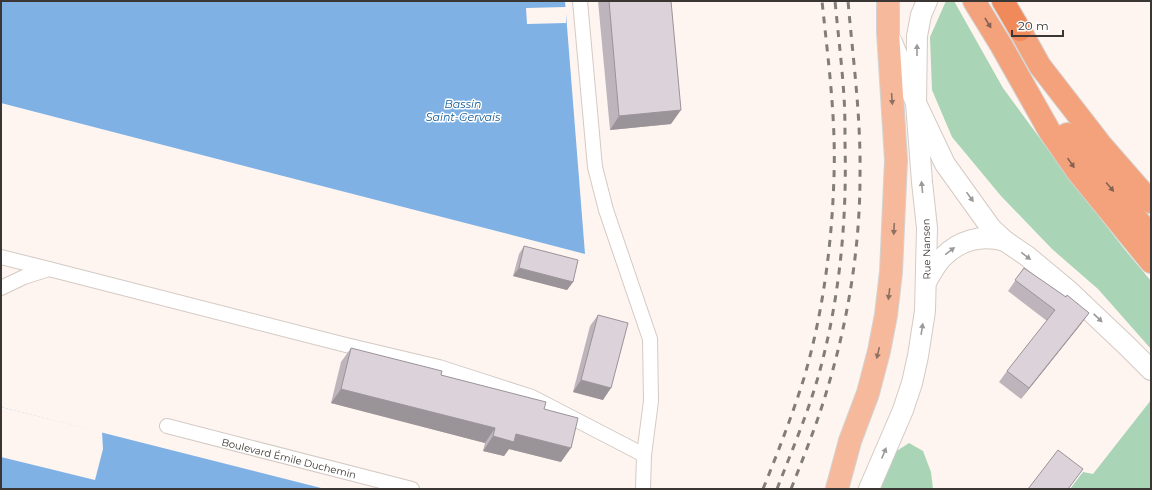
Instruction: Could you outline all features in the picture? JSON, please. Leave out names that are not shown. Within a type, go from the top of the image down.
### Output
[{"type":"highway","points":[[974,1],[1001,45],[1050,132],[1076,171],[1151,262]]},
{"type":"highway","points":[[1003,1],[1040,66],[1102,146],[1151,202]]},
{"type":"highway","points":[[1017,25],[1048,60],[1115,149],[1151,188]]},
{"type":"highway","points":[[1001,45],[1051,114],[1151,236]]},
{"type":"main road","points":[[836,489],[850,441],[868,393],[879,351],[886,315],[891,272],[896,160],[888,32],[888,1]]},
{"type":"main road","name":"Rue Nansen","points":[[869,489],[903,410],[912,383],[925,311],[927,228],[916,103],[917,36],[920,15],[927,1]]},
{"type":"main road","points":[[888,32],[916,103],[945,164],[991,228],[1005,241],[1027,256],[1069,291],[1126,344],[1151,370]]},
{"type":"main road","points":[[926,282],[941,258],[961,244],[984,237],[991,237],[1005,241]]},
{"type":"street","points":[[580,1],[596,167],[606,210],[650,338],[651,401],[644,455],[643,489]]},
{"type":"street","points":[[1,257],[346,346],[439,367],[532,397],[644,455]]},
{"type":"street","points":[[1,288],[24,277],[49,269]]},
{"type":"street","name":"Boulevard Émile Duchemin","points":[[166,426],[412,489]]},
{"type":"green space","points":[[946,1],[954,1],[1003,88],[1066,174],[1151,281],[1151,349],[1098,289],[1052,249],[1001,196],[952,137],[932,90],[930,37]]},
{"type":"green space","points":[[1151,400],[1151,489],[1070,489],[1083,472],[1093,474]]},
{"type":"green space","points":[[909,443],[923,451],[931,472],[933,489],[875,489],[892,454]]},
{"type":"water","name":"Bassin Saint-Gervais","points":[[1,1],[565,1],[585,254],[1,103]]},
{"type":"water","points":[[1,407],[325,489],[1,489]]},
{"type":"pier","points":[[566,7],[566,23],[527,24],[526,8]]},
{"type":"pier","points":[[1,407],[102,432],[103,449],[95,480],[1,457]]},
{"type":"building","points":[[609,1],[671,1],[681,110],[619,116]]},
{"type":"building","points":[[524,246],[578,260],[573,282],[519,268]]},
{"type":"building","points":[[1024,268],[1066,297],[1067,295],[1089,313],[1029,388],[1007,371],[1055,310],[1015,280]]},
{"type":"building","points":[[598,315],[628,323],[611,388],[581,380]]},
{"type":"building","points":[[351,348],[442,371],[441,375],[546,402],[544,409],[578,418],[571,448],[516,434],[514,442],[493,436],[495,428],[341,389]]},
{"type":"building","points":[[1058,450],[1083,469],[1068,489],[1028,489]]},
{"type":"railway","points":[[763,489],[795,406],[811,353],[829,253],[833,202],[834,132],[822,1]]},
{"type":"railway","points":[[777,489],[816,385],[833,314],[841,257],[845,200],[845,114],[835,1]]},
{"type":"railway","points":[[791,489],[827,390],[847,311],[855,257],[858,230],[860,154],[848,1]]}]
